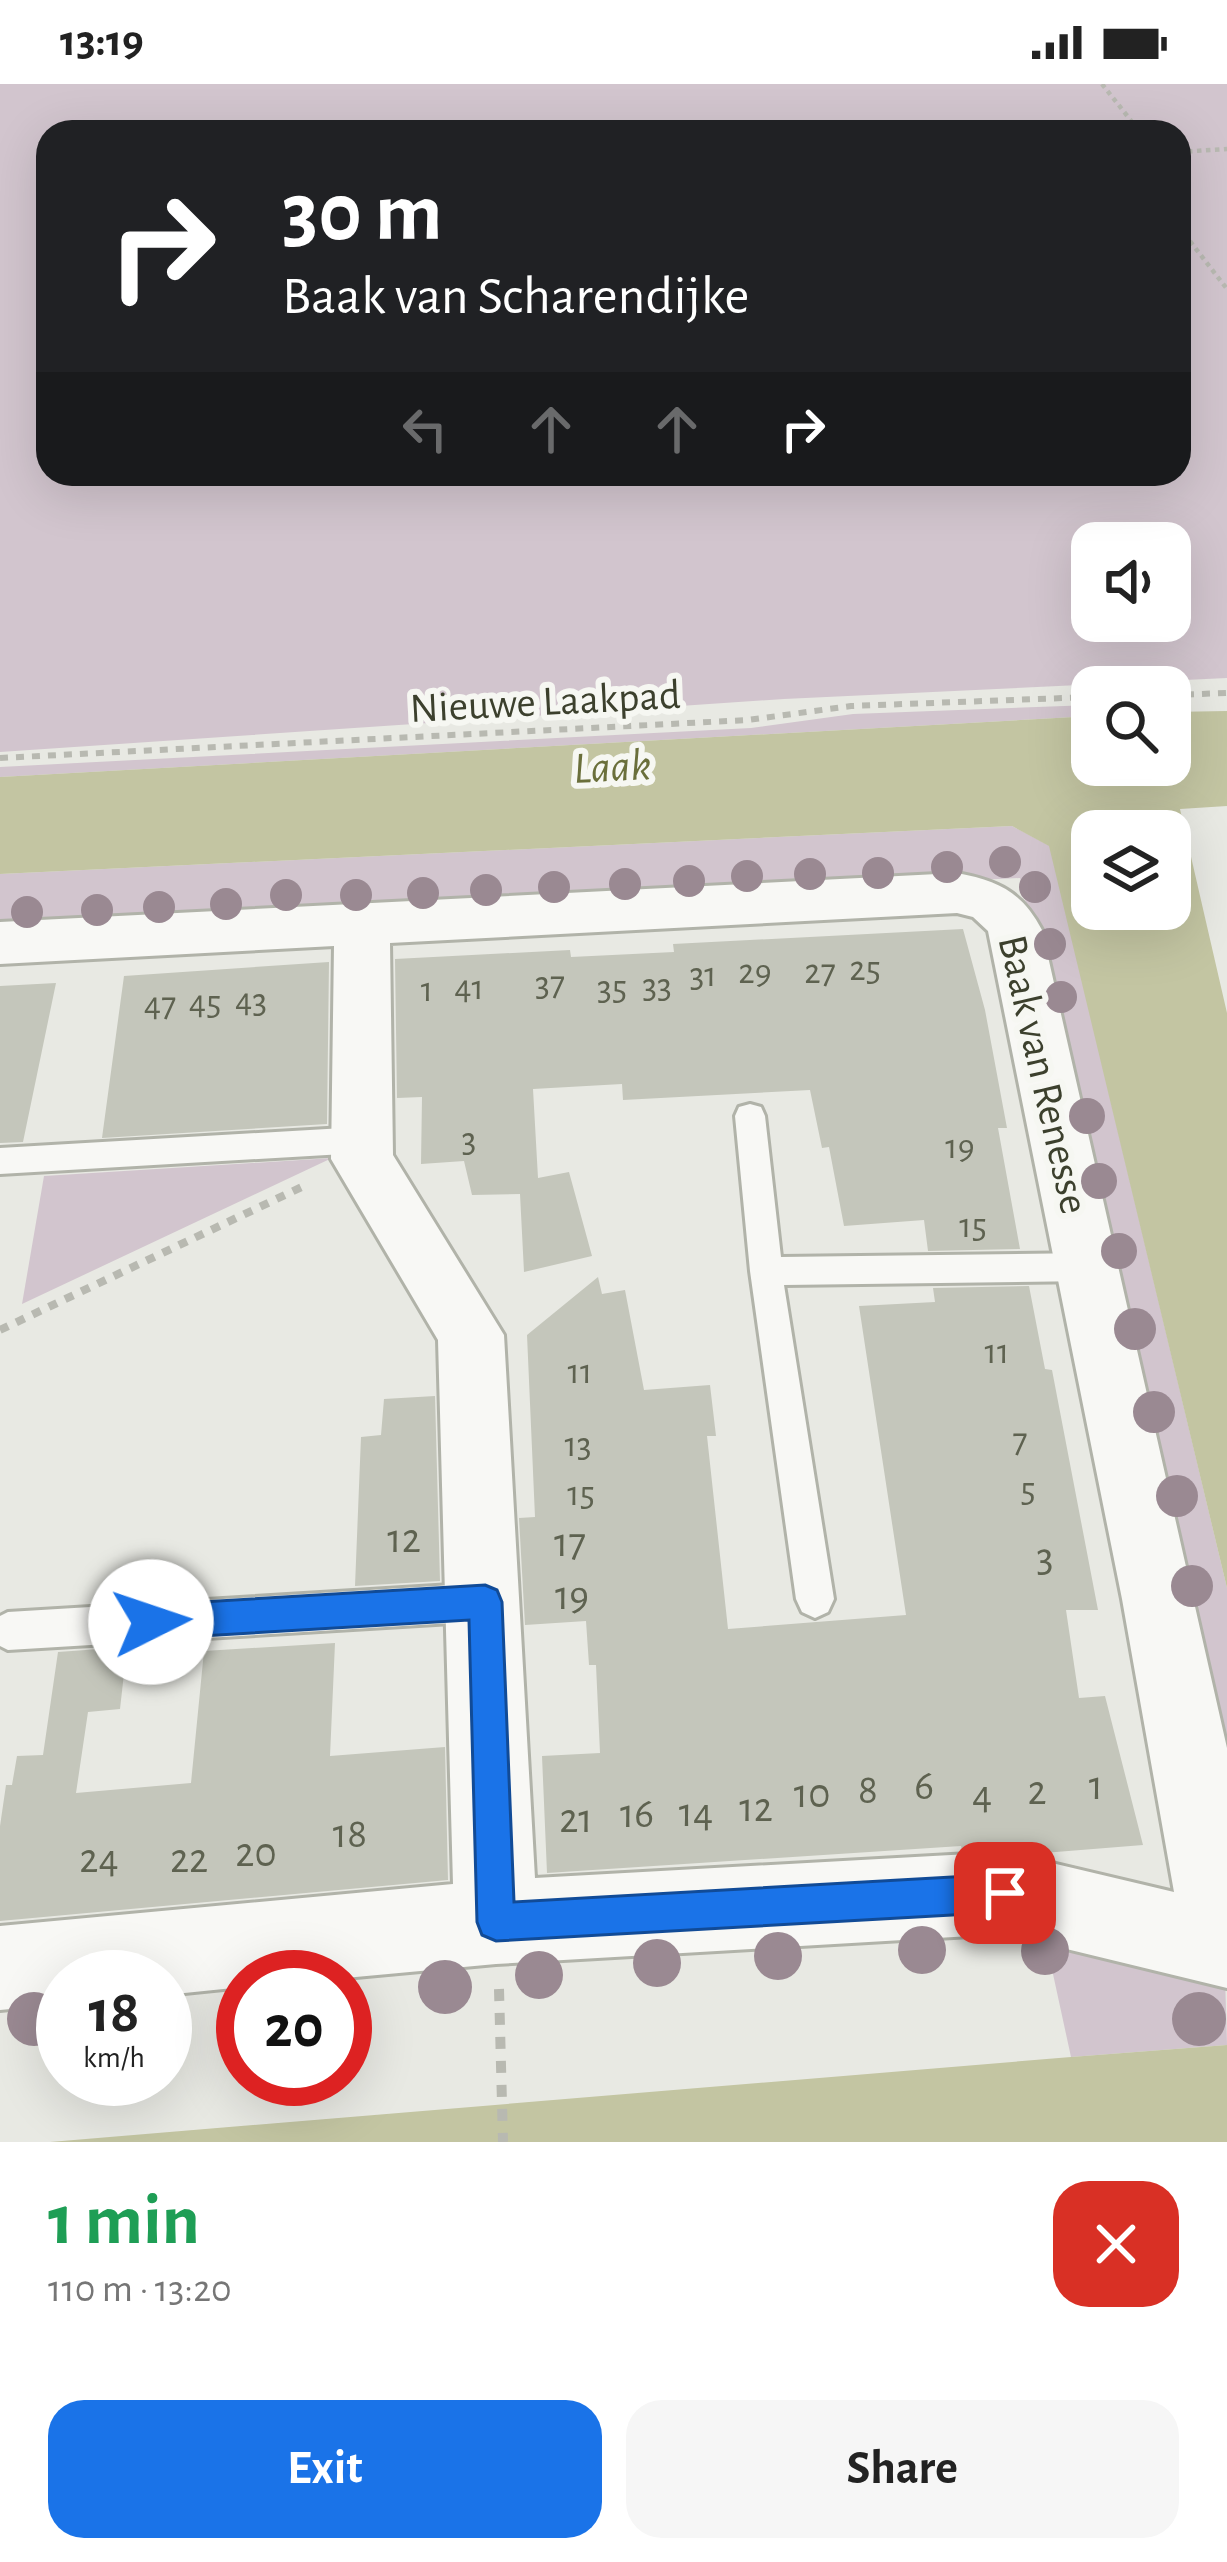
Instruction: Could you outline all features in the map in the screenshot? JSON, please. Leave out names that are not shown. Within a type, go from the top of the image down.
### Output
[{"type":"street","name":"Baak van Renesse","points":[[0,944],[957,892],[985,897],[1006,911],[1015,930],[1089,1267],[1227,1946]]},
{"type":"street","points":[[362,926],[362,1150],[471,1335],[496,1922]]},
{"type":"street","points":[[0,1968],[496,1922],[1005,1893],[1227,1946]]},
{"type":"lane","points":[[750,1116],[766,1270],[815,1599]]},
{"type":"lane","points":[[0,1161],[362,1150]]},
{"type":"lane","points":[[766,1270],[1089,1267]]},
{"type":"lane","points":[[8,1631],[485,1602]]},
{"type":"path","points":[[1102,84],[1130,120]]},
{"type":"path","points":[[1191,151],[1227,149]]},
{"type":"path","points":[[1191,242],[1227,289]]},
{"type":"path","points":[[1191,694],[1227,693]]},
{"type":"path","name":"Nieuwe Laakpad","points":[[0,758],[748,720],[851,706],[1071,698]]},
{"type":"path","points":[[0,1330],[362,1150]]},
{"type":"path","points":[[496,1922],[502,2142]]},
{"type":"shaded area","points":[[0,84],[1227,84],[1227,678],[1191,680],[1191,666],[1071,666],[1071,685],[784,699],[0,752]]},
{"type":"shaded area","points":[[1071,706],[1071,717],[0,777],[0,767],[751,728],[853,714]]},
{"type":"shaded area","points":[[1012,826],[1050,846],[1227,1588],[1227,1781],[1020,878],[0,928],[0,874]]},
{"type":"shaded area","points":[[332,1158],[22,1304],[44,1176]]},
{"type":"shaded area","points":[[1020,1932],[1225,1976],[1227,2045],[1071,2057],[1053,1974],[1024,1946]]},
{"type":"water","name":"Laak","points":[[1227,711],[1227,806],[1071,810],[1071,930],[1191,930],[1191,857],[1227,1013],[1227,1588],[1049,846],[1012,826],[0,874],[0,777],[1071,717],[1071,786],[1191,786],[1191,712]]},
{"type":"water","points":[[1227,2045],[1227,2142],[50,2142],[1071,2057]]},
{"type":"building","points":[[963,929],[985,1010],[1007,1128],[998,1128],[1020,1249],[928,1251],[924,1220],[844,1226],[829,1147],[822,1148],[810,1090],[623,1100],[622,1084],[533,1089],[538,1178],[569,1172],[592,1256],[524,1272],[520,1194],[472,1195],[464,1161],[421,1164],[422,1097],[397,1098],[395,959],[570,950],[571,957],[674,952],[673,944]]},
{"type":"building","points":[[329,962],[327,1124],[102,1138],[124,976]]},
{"type":"building","points":[[56,983],[23,1142],[0,1143],[0,986]]},
{"type":"building","points":[[598,1277],[602,1294],[625,1290],[644,1390],[710,1385],[716,1436],[707,1436],[728,1629],[906,1615],[859,1306],[935,1302],[933,1288],[1029,1286],[1045,1369],[1052,1370],[1098,1610],[1066,1610],[1079,1698],[1105,1696],[1143,1845],[1031,1854],[1005,1848],[962,1850],[961,1846],[547,1873],[542,1756],[600,1753],[596,1665],[589,1665],[586,1621],[525,1625],[519,1518],[535,1517],[527,1335]]},
{"type":"building","points":[[435,1396],[440,1581],[355,1586],[361,1437],[381,1435],[384,1399]]},
{"type":"building","points":[[335,1643],[330,1756],[445,1747],[448,1880],[0,1921],[0,1826],[6,1785],[12,1785],[17,1756],[43,1755],[58,1652],[127,1647],[120,1709],[88,1712],[76,1793],[191,1783],[204,1651]]},
{"type":"route","points":[[151,1622],[485,1602],[496,1922],[1005,1893]]}]
